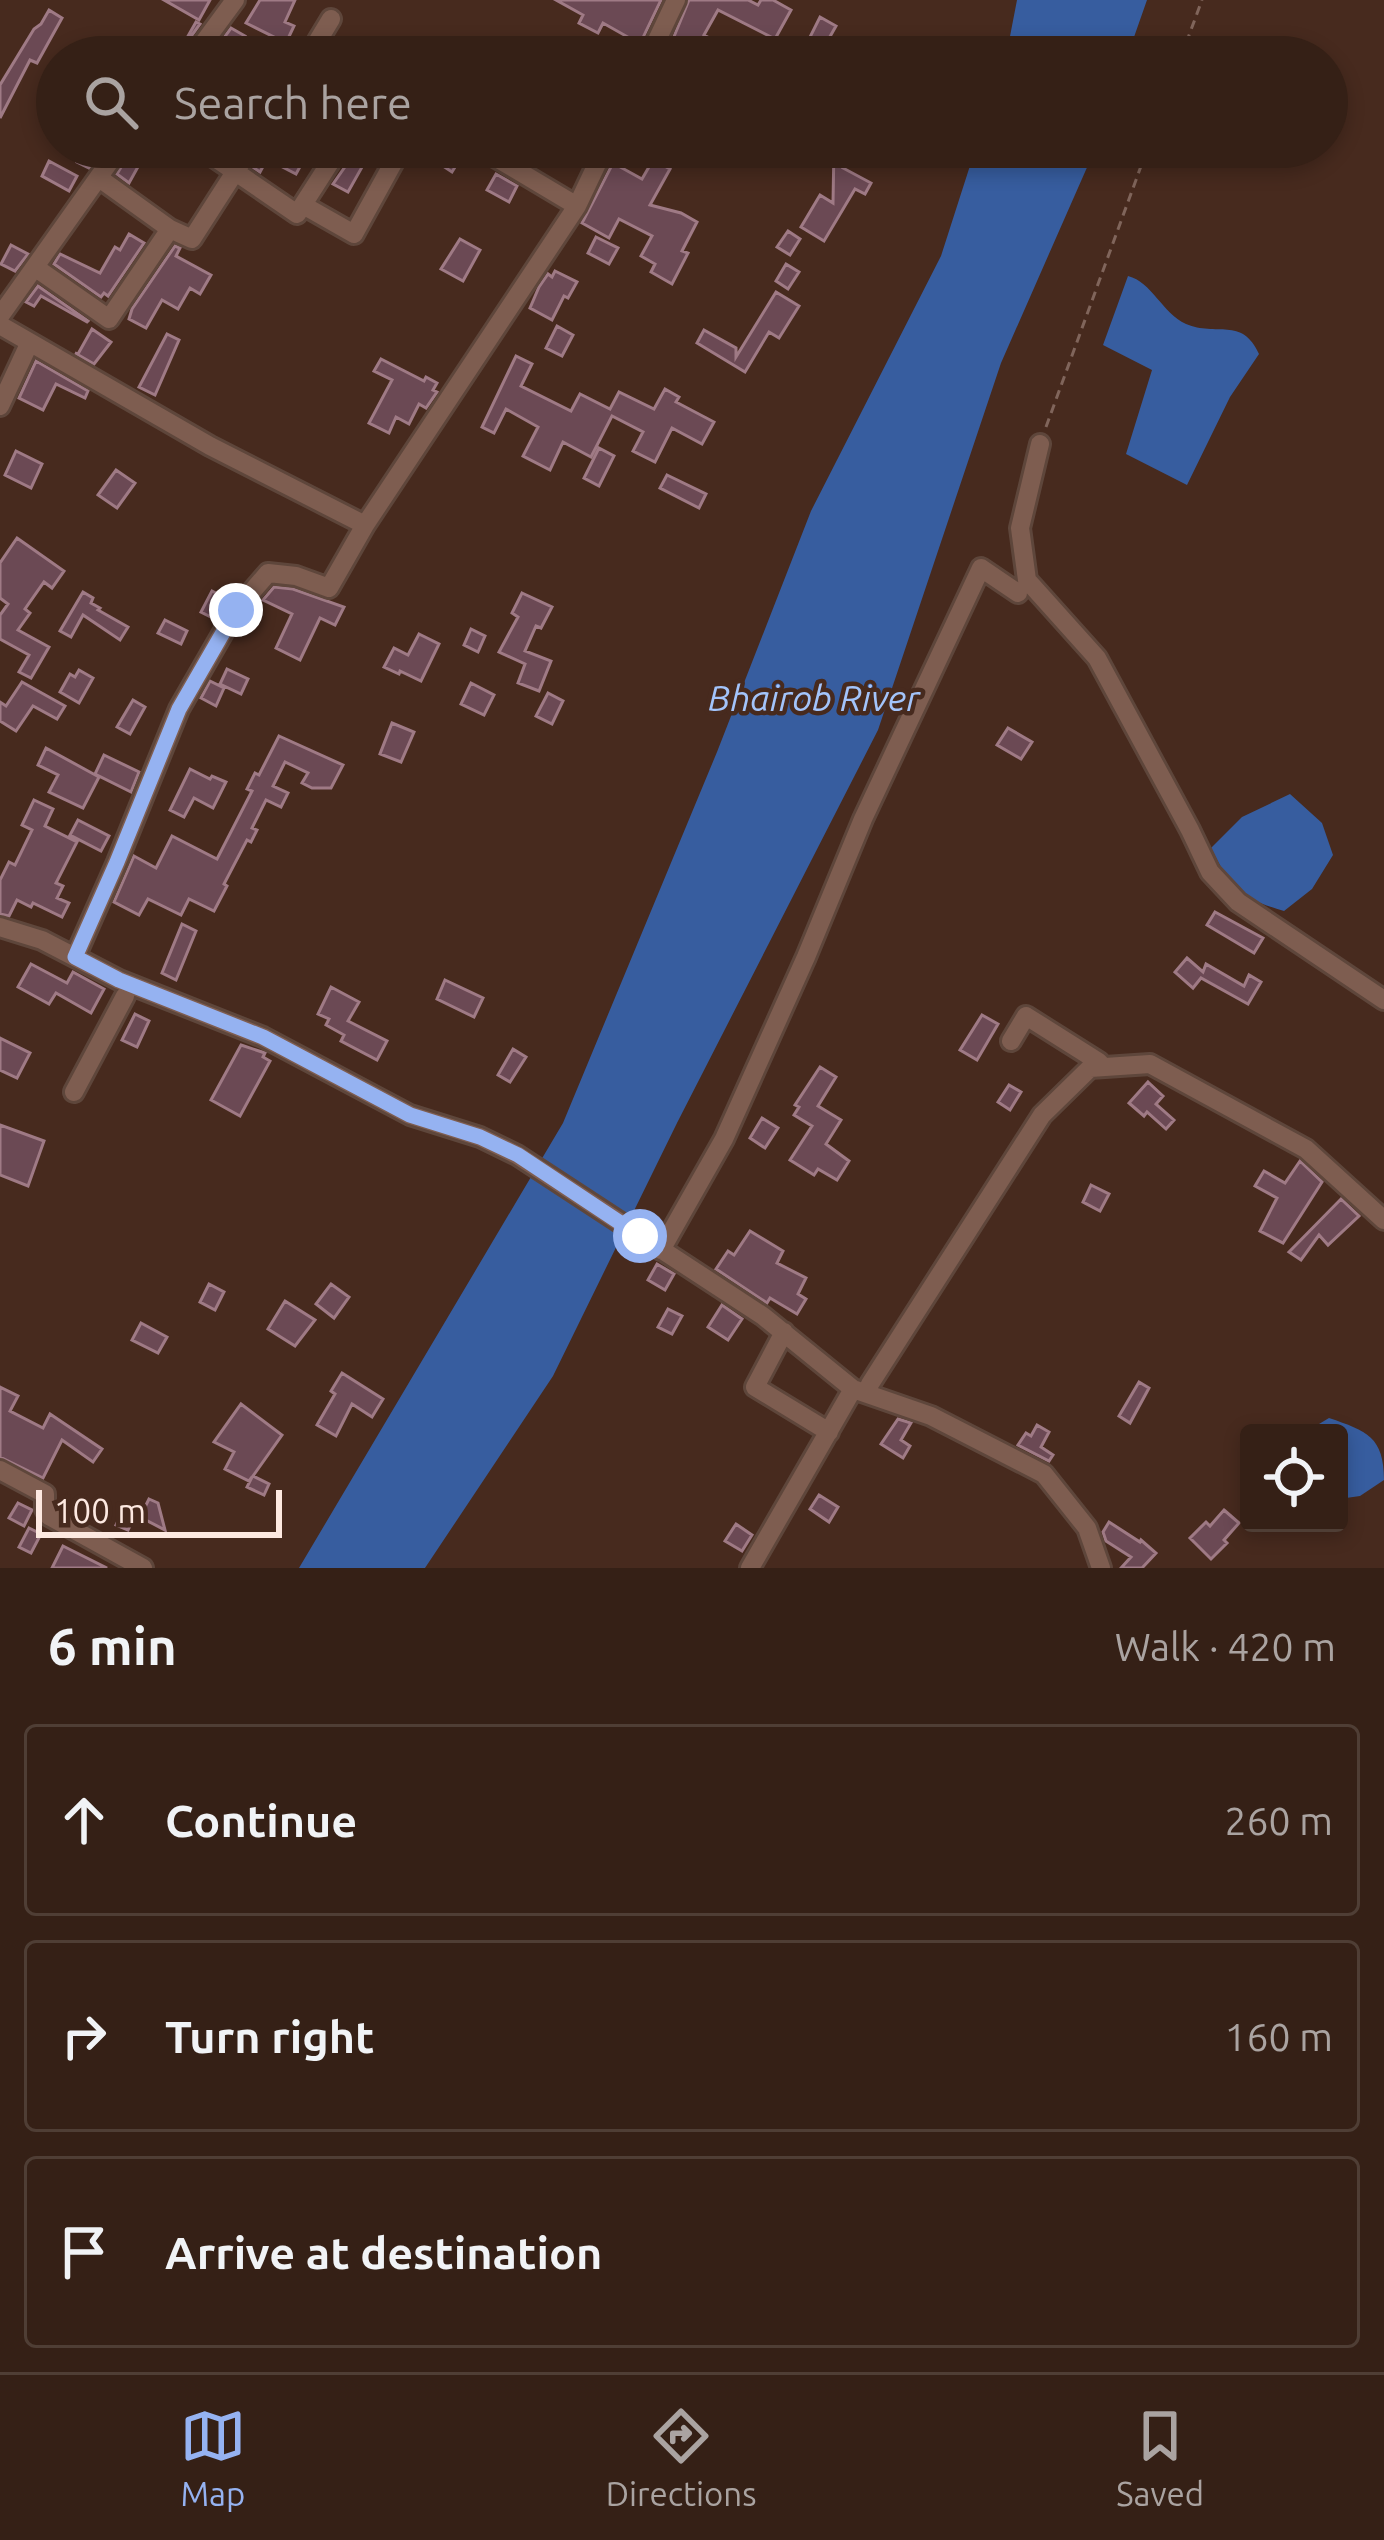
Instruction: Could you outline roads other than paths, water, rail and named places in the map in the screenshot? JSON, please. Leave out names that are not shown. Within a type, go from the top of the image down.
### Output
[{"type":"street","points":[[208,36],[235,0]]},
{"type":"street","points":[[659,36],[676,0]]},
{"type":"street","points":[[321,36],[331,19]]},
{"type":"street","points":[[106,168],[0,321],[28,344],[252,469],[365,525]]},
{"type":"street","points":[[230,168],[297,214],[327,168]]},
{"type":"street","points":[[99,178],[170,229],[192,239],[238,168]]},
{"type":"street","points":[[303,205],[354,234],[390,168]]},
{"type":"street","points":[[513,168],[577,206]]},
{"type":"street","points":[[75,957],[179,709],[236,610],[268,573],[296,576],[329,588],[365,525],[577,206],[595,168]]},
{"type":"street","points":[[36,268],[109,319],[170,229]]},
{"type":"street","points":[[0,406],[28,344]]},
{"type":"street","points":[[1040,444],[1020,528],[1027,580],[1097,658],[1210,872],[1238,902],[1384,1000]]},
{"type":"street","points":[[661,1250],[724,1139],[863,819],[981,568],[1018,592]]},
{"type":"street","points":[[0,927],[42,940],[119,980],[263,1037],[410,1115],[480,1137],[518,1155],[862,1386],[1044,1474],[1088,1528],[1102,1568]]},
{"type":"street","points":[[74,1092],[125,996]]},
{"type":"street","points":[[1011,1041],[1026,1016],[1100,1062]]},
{"type":"street","points":[[750,1568],[829,1432],[1042,1114],[1090,1067],[1150,1064],[1306,1149],[1384,1220]]},
{"type":"street","points":[[784,1333],[755,1387],[829,1432]]},
{"type":"street","points":[[0,1470],[46,1495],[49,1516],[143,1568]]},
{"type":"water","points":[[1017,0],[1147,0],[1134,36],[1010,36]]},
{"type":"water","name":"Bhairob River","points":[[969,168],[1087,168],[1001,363],[878,730],[553,1376],[425,1568],[299,1568],[563,1123],[811,511],[941,256]]},
{"type":"water","points":[[1128,276],[1144,284],[1186,324],[1236,331],[1259,354],[1230,397],[1187,485],[1126,454],[1152,370],[1103,345]]},
{"type":"water","points":[[1290,794],[1322,823],[1333,855],[1312,889],[1284,911],[1239,890],[1211,848],[1242,817]]},
{"type":"water","points":[[1348,1425],[1371,1438],[1381,1454],[1384,1480],[1360,1496],[1348,1498]]}]
